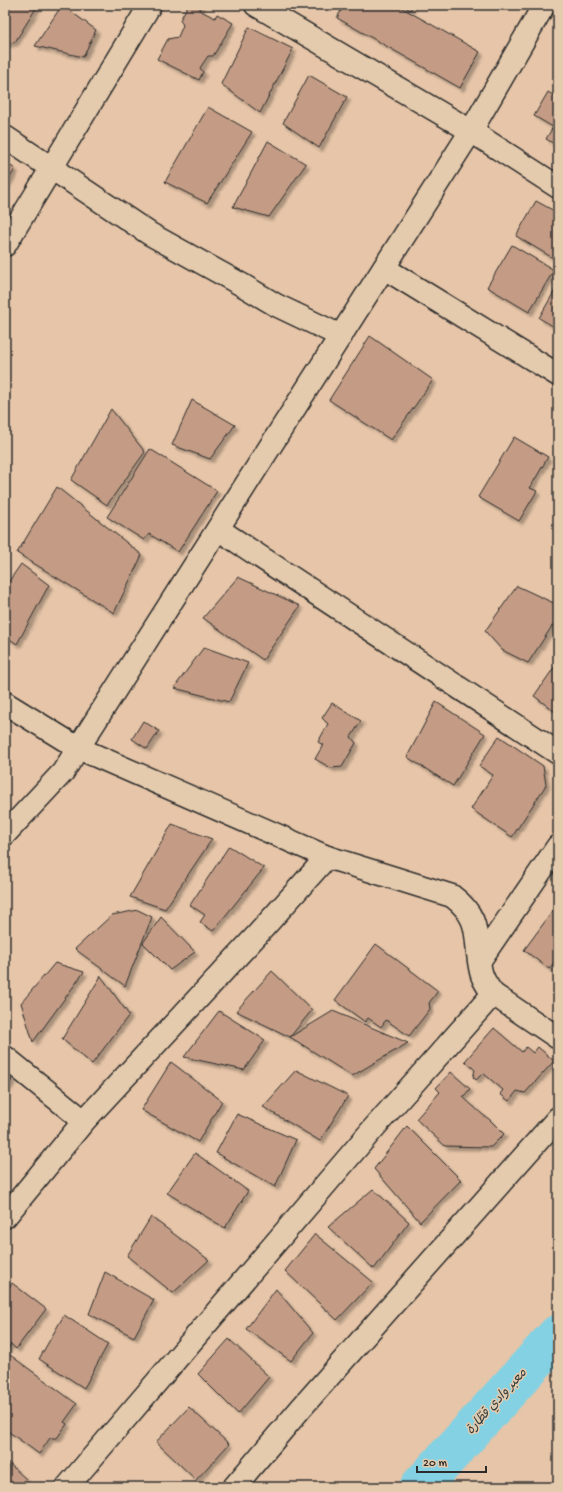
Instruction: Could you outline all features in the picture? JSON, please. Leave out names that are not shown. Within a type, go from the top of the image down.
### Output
[{"type":"street","points":[[5,245],[150,5]]},
{"type":"street","points":[[256,5],[471,131],[558,187]]},
{"type":"street","points":[[5,834],[63,772],[471,131],[544,5]]},
{"type":"street","points":[[5,137],[150,234],[276,305],[341,336]]},
{"type":"street","points":[[384,268],[558,375]]},
{"type":"street","points":[[218,529],[558,753]]},
{"type":"street","points":[[5,703],[78,748],[327,857],[452,896],[461,903],[474,922],[481,973],[493,994],[558,1038]]},
{"type":"street","points":[[480,960],[558,846]]},
{"type":"street","points":[[5,1217],[84,1121],[258,935],[327,857]]},
{"type":"street","points":[[67,1487],[372,1130],[493,994]]},
{"type":"street","points":[[5,1057],[84,1121]]},
{"type":"street","points":[[234,1487],[302,1407],[558,1118]]},
{"type":"building","points":[[5,5],[38,5],[15,42],[5,44]]},
{"type":"building","points":[[62,5],[96,30],[83,57],[35,46]]},
{"type":"building","points":[[188,5],[202,5],[199,10],[215,18],[217,14],[233,23],[213,56],[208,56],[200,68],[203,72],[199,80],[157,59],[168,39],[178,37],[183,25],[180,20]]},
{"type":"building","points":[[344,5],[397,5],[480,52],[460,88],[337,18]]},
{"type":"building","points":[[402,5],[413,5],[410,10]]},
{"type":"building","points":[[249,27],[293,49],[260,113],[221,84]]},
{"type":"building","points":[[309,75],[347,97],[319,148],[283,123]]},
{"type":"building","points":[[548,92],[558,98],[558,146],[546,139],[553,127],[534,116]]},
{"type":"building","points":[[208,107],[252,132],[207,203],[165,182]]},
{"type":"building","points":[[268,141],[306,164],[269,217],[233,207]]},
{"type":"building","points":[[5,162],[15,169],[5,186]]},
{"type":"building","points":[[536,201],[558,213],[558,261],[516,236]]},
{"type":"building","points":[[512,245],[554,270],[529,312],[487,287]]},
{"type":"building","points":[[558,285],[558,329],[539,318]]},
{"type":"building","points":[[370,336],[433,380],[391,440],[329,400]]},
{"type":"building","points":[[192,400],[235,425],[210,459],[172,445]]},
{"type":"building","points":[[111,409],[145,452],[107,505],[71,480]]},
{"type":"building","points":[[514,437],[548,457],[530,488],[537,491],[519,521],[478,497]]},
{"type":"building","points":[[150,449],[217,491],[178,552],[149,534],[144,540],[107,517]]},
{"type":"building","points":[[57,487],[142,555],[114,613],[17,553]]},
{"type":"building","points":[[21,564],[49,585],[17,644],[5,636],[5,587]]},
{"type":"building","points":[[238,577],[300,606],[263,660],[203,618]]},
{"type":"building","points":[[517,586],[558,605],[558,617],[528,663],[502,650],[485,631]]},
{"type":"building","points":[[204,647],[248,663],[229,702],[174,688]]},
{"type":"building","points":[[558,662],[558,714],[534,696]]},
{"type":"building","points":[[436,702],[485,734],[453,786],[407,757]]},
{"type":"building","points":[[332,703],[361,721],[351,737],[356,743],[342,767],[331,768],[315,759],[323,745],[318,742],[328,724],[322,718]]},
{"type":"building","points":[[143,721],[159,731],[147,749],[132,739]]},
{"type":"building","points":[[499,736],[543,766],[546,785],[512,837],[471,809],[493,775],[479,766]]},
{"type":"building","points":[[172,824],[212,839],[165,909],[130,897]]},
{"type":"building","points":[[229,846],[264,868],[213,931],[200,922],[205,915],[190,905]]},
{"type":"building","points":[[555,908],[558,911],[558,957],[549,969],[524,950]]},
{"type":"building","points":[[138,910],[152,917],[125,986],[75,949],[112,915]]},
{"type":"building","points":[[161,917],[195,952],[170,970],[143,943]]},
{"type":"building","points":[[376,944],[438,991],[429,1003],[430,1009],[409,1036],[386,1020],[381,1027],[368,1018],[365,1022],[335,1000]]},
{"type":"building","points":[[55,963],[84,972],[33,1042],[21,1003]]},
{"type":"building","points":[[272,971],[312,1010],[290,1037],[236,1011]]},
{"type":"building","points":[[101,976],[129,1015],[92,1064],[62,1039]]},
{"type":"building","points":[[558,981],[558,992],[553,988]]},
{"type":"building","points":[[219,1011],[265,1040],[244,1070],[184,1057]]},
{"type":"building","points":[[333,1011],[408,1043],[352,1076],[290,1037]]},
{"type":"building","points":[[494,1028],[522,1052],[526,1047],[533,1053],[538,1047],[554,1061],[525,1093],[517,1091],[509,1101],[500,1094],[503,1090],[483,1073],[476,1080],[473,1077],[475,1070],[465,1061]]},
{"type":"building","points":[[171,1062],[222,1101],[198,1142],[141,1110]]},
{"type":"building","points":[[296,1070],[348,1096],[320,1141],[263,1107]]},
{"type":"building","points":[[451,1072],[470,1089],[463,1097],[504,1134],[491,1147],[445,1146],[416,1119],[440,1092],[436,1088]]},
{"type":"building","points":[[5,1073],[12,1080],[5,1091]]},
{"type":"building","points":[[237,1114],[296,1140],[275,1187],[216,1153]]},
{"type":"building","points":[[407,1126],[461,1180],[420,1222],[374,1169]]},
{"type":"building","points":[[195,1153],[248,1191],[225,1228],[167,1193]]},
{"type":"building","points":[[373,1189],[409,1222],[374,1269],[328,1227]]},
{"type":"building","points":[[151,1217],[209,1260],[173,1293],[127,1256]]},
{"type":"building","points":[[315,1234],[373,1282],[337,1320],[285,1271]]},
{"type":"building","points":[[105,1272],[154,1300],[134,1337],[89,1314]]},
{"type":"building","points":[[12,1283],[46,1309],[16,1349],[11,1344],[5,1352],[5,1289],[7,1291]]},
{"type":"building","points":[[276,1289],[313,1333],[291,1361],[246,1329]]},
{"type":"building","points":[[64,1315],[108,1344],[84,1388],[39,1359]]},
{"type":"building","points":[[229,1339],[269,1377],[238,1414],[198,1374]]},
{"type":"building","points":[[10,1355],[77,1404],[64,1422],[67,1424],[57,1438],[50,1438],[39,1454],[5,1429],[5,1363]]},
{"type":"building","points":[[189,1407],[229,1444],[196,1480],[156,1442]]},
{"type":"building","points":[[5,1460],[26,1479],[18,1487],[5,1487]]},
{"type":"waterway","name":"معبر وادي قطّارة","points":[[420,1487],[558,1335]]}]
